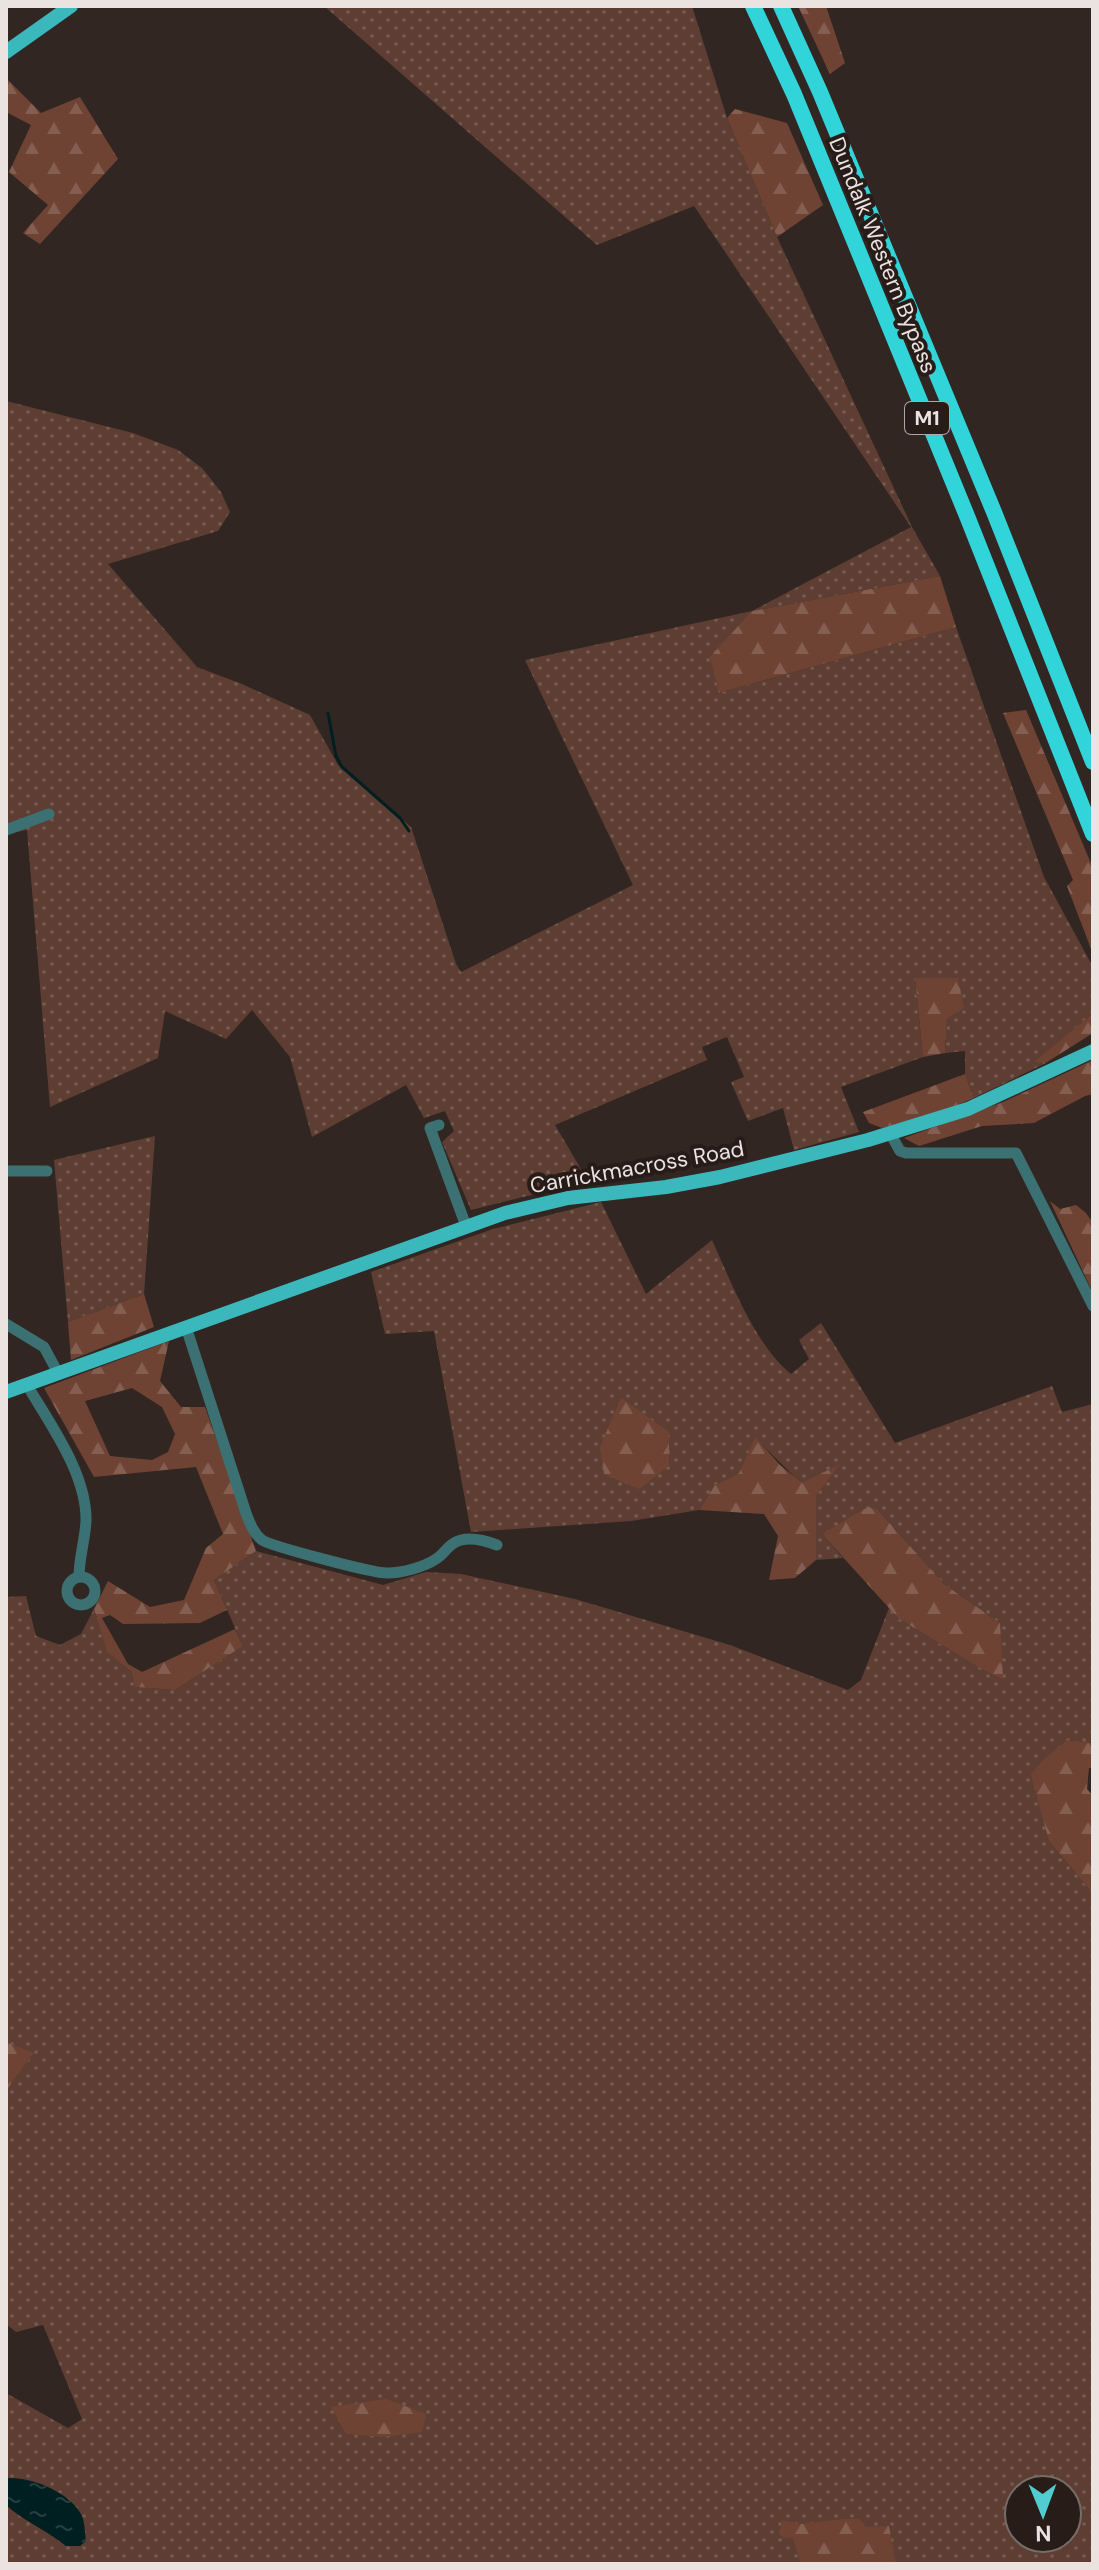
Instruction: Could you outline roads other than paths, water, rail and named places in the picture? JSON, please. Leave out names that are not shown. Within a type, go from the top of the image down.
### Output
[{"type":"highway","name":"Dundalk Western Bypass","points":[[753,6],[794,94],[1093,834]]},
{"type":"highway","name":"Dundalk Western Bypass","points":[[781,6],[904,295],[1093,762]]},
{"type":"main road","points":[[6,52],[71,6]]},
{"type":"main road","name":"Carrickmacross Road","points":[[6,1392],[505,1213],[568,1198],[666,1187],[720,1177],[890,1133],[968,1109],[1093,1051]]},
{"type":"street","points":[[6,830],[49,814]]},
{"type":"street","points":[[439,1125],[430,1128],[466,1226]]},
{"type":"street","points":[[890,1133],[900,1151],[906,1153],[1016,1153],[1093,1306]]},
{"type":"street","points":[[6,1171],[47,1171]]},
{"type":"street","points":[[6,1324],[44,1347],[58,1373]]},
{"type":"street","points":[[186,1327],[246,1513],[254,1531],[263,1541],[387,1574],[438,1559],[452,1543],[461,1540],[482,1539],[497,1545]]},
{"type":"street","points":[[27,1385],[72,1462],[80,1488],[86,1518],[79,1577]]},
{"type":"water","points":[[6,2478],[38,2483],[69,2500],[82,2516],[86,2541],[80,2546],[66,2546],[13,2511],[6,2505]]},
{"type":"waterway","points":[[328,713],[336,756],[342,767],[400,818],[409,831]]}]
